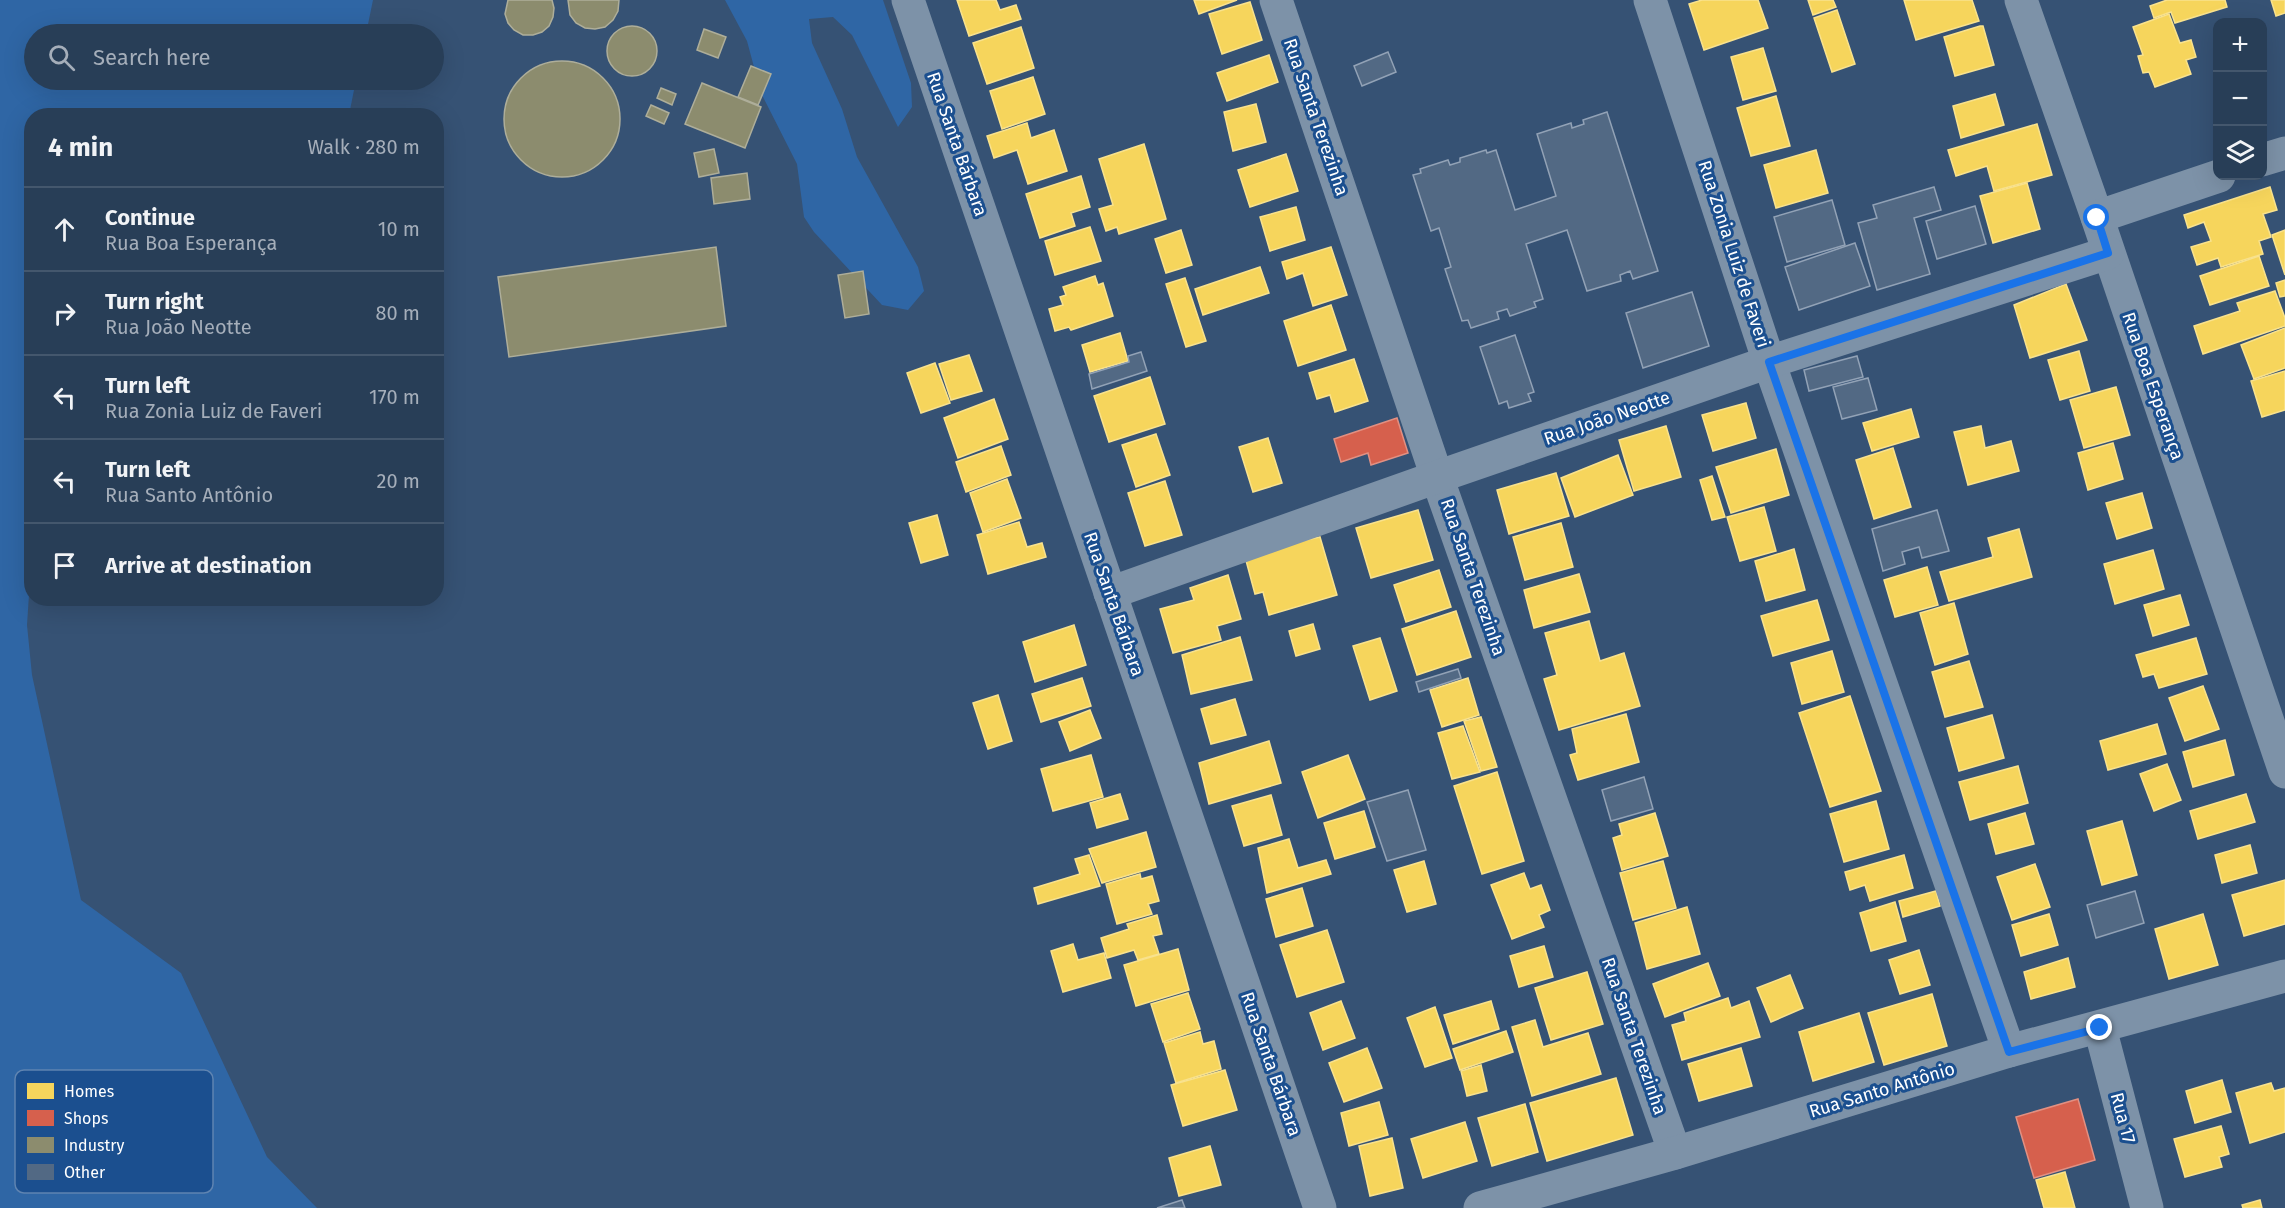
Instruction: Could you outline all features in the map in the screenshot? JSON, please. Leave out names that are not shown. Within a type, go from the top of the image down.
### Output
[{"type":"street","name":"Rua Santa Bárbara","points":[[908,0],[1320,1208]]},
{"type":"street","name":"Rua Santa Terezinha","points":[[1276,0],[1437,477],[1675,1153]]},
{"type":"street","name":"Rua Zonia Luiz de Faveri","points":[[1650,0],[1769,362],[2009,1052]]},
{"type":"street","name":"Rua Boa Esperança","points":[[2021,0],[2285,772]]},
{"type":"street","points":[[2267,158],[2285,153]]},
{"type":"street","points":[[2097,218],[2213,178]]},
{"type":"street","name":"Rua João Neotte","points":[[1110,593],[1769,362],[2108,253]]},
{"type":"street","name":"Rua Santo Antônio","points":[[1480,1208],[1675,1153],[2009,1052],[2285,976]]},
{"type":"street","name":"Rua 17","points":[[2100,1028],[2147,1208]]},
{"type":"shaded area","points":[[0,0],[373,0],[368,24],[24,24],[24,90],[354,90],[350,108],[24,108],[24,606],[28,606],[27,625],[32,675],[81,900],[181,973],[267,1157],[317,1208],[0,1208]]},
{"type":"shaded area","points":[[725,0],[883,0],[911,83],[912,107],[898,127],[852,35],[833,17],[809,19],[812,43],[842,109],[857,157],[918,267],[924,291],[908,310],[882,305],[814,232],[804,217],[797,164],[761,93],[747,41]]},
{"type":"building: Homes","points":[[957,0],[996,0],[1000,10],[1016,5],[1021,19],[969,36]]},
{"type":"building: Homes","points":[[1194,0],[1237,0],[1199,14]]},
{"type":"building: Homes","points":[[1702,0],[1758,0],[1768,28],[1704,50],[1689,4]]},
{"type":"building: Homes","points":[[1808,0],[1833,0],[1836,7],[1813,15]]},
{"type":"building: Homes","points":[[1904,0],[1972,0],[1979,21],[1916,40]]},
{"type":"building: Homes","points":[[2167,0],[2225,0],[2227,7],[2175,23],[2171,12],[2154,18],[2150,6]]},
{"type":"building: Homes","points":[[2271,0],[2285,0],[2285,13],[2276,16]]},
{"type":"building: Homes","points":[[1250,2],[1262,40],[1222,54],[1209,14]]},
{"type":"building: Homes","points":[[1837,10],[1855,64],[1832,72],[1814,18]]},
{"type":"building: Homes","points":[[2169,14],[2180,43],[2191,40],[2196,57],[2186,60],[2191,74],[2155,87],[2149,72],[2143,73],[2138,56],[2143,55],[2133,27]]},
{"type":"building: Homes","points":[[1983,26],[1994,65],[1955,76],[1944,37]]},
{"type":"building: Homes","points":[[1021,27],[1034,68],[987,84],[973,43]]},
{"type":"building: Homes","points":[[1763,48],[1776,91],[1743,100],[1731,57]]},
{"type":"building: Homes","points":[[1269,55],[1278,82],[1227,101],[1217,73]]},
{"type":"building: Homes","points":[[1033,77],[1045,114],[1002,129],[990,91]]},
{"type":"building: Homes","points":[[1995,94],[2004,125],[1961,138],[1953,106]]},
{"type":"building: Homes","points":[[1776,96],[1790,146],[1751,156],[1737,108]]},
{"type":"building: Homes","points":[[1256,104],[1266,142],[1233,151],[1224,112]]},
{"type":"building: Homes","points":[[1027,123],[1031,138],[1054,130],[1067,171],[1028,184],[1017,150],[994,158],[987,136]]},
{"type":"building: Homes","points":[[2037,124],[2052,175],[1994,191],[1987,166],[1956,176],[1948,150]]},
{"type":"building: Homes","points":[[1144,144],[1166,219],[1119,234],[1117,227],[1106,231],[1099,209],[1113,205],[1099,159]]},
{"type":"building: Homes","points":[[1816,150],[1828,193],[1776,208],[1764,165]]},
{"type":"building: Homes","points":[[1286,154],[1298,191],[1250,207],[1238,170]]},
{"type":"building: Homes","points":[[1081,176],[1090,207],[1071,213],[1075,226],[1040,238],[1026,194]]},
{"type":"building: Homes","points":[[2027,183],[2040,229],[1993,243],[1980,196]]},
{"type":"building: Homes","points":[[2270,187],[2277,210],[2263,214],[2271,237],[2259,241],[2263,254],[2221,267],[2218,258],[2197,265],[2191,247],[2211,241],[2204,222],[2188,228],[2184,215]]},
{"type":"building: Homes","points":[[1296,207],[1305,240],[1270,251],[1260,217]]},
{"type":"building: Homes","points":[[1090,227],[1101,261],[1055,275],[1045,241]]},
{"type":"building: Homes","points":[[1181,230],[1192,265],[1166,273],[1155,239]]},
{"type":"building: Homes","points":[[2285,230],[2285,275],[2272,235]]},
{"type":"building: Homes","points":[[1331,247],[1347,295],[1313,306],[1303,273],[1287,279],[1282,262]]},
{"type":"building: Homes","points":[[2259,256],[2269,286],[2210,305],[2200,276]]},
{"type":"building: Homes","points":[[1260,267],[1269,293],[1203,315],[1195,289]]},
{"type":"building: Homes","points":[[1095,276],[1098,285],[1103,283],[1113,316],[1071,330],[1069,327],[1055,331],[1049,309],[1063,305],[1060,297],[1066,295],[1063,287]]},
{"type":"building: Homes","points":[[1185,278],[1206,341],[1186,347],[1166,284]]},
{"type":"building: Homes","points":[[2285,280],[2285,296],[2280,297],[2276,283]]},
{"type":"building: Homes","points":[[2066,284],[2087,340],[2030,358],[2014,305]]},
{"type":"building: Homes","points":[[2275,291],[2285,318],[2285,326],[2203,354],[2194,326],[2240,311],[2237,303]]},
{"type":"building: Homes","points":[[1331,305],[1346,350],[1298,366],[1284,321]]},
{"type":"building: Homes","points":[[2285,328],[2285,368],[2254,379],[2241,345]]},
{"type":"building: Homes","points":[[1120,333],[1128,361],[1090,372],[1082,345]]},
{"type":"building: Homes","points":[[2079,351],[2090,391],[2060,400],[2048,360]]},
{"type":"building: Homes","points":[[969,355],[982,391],[951,400],[939,364]]},
{"type":"building: Homes","points":[[1354,359],[1368,401],[1335,412],[1330,395],[1317,399],[1309,373]]},
{"type":"building: Homes","points":[[935,363],[950,403],[921,413],[907,373]]},
{"type":"building: Homes","points":[[2285,371],[2285,410],[2262,417],[2251,381]]},
{"type":"building: Homes","points":[[1150,377],[1165,424],[1109,442],[1094,396]]},
{"type":"building: Homes","points":[[2116,387],[2130,435],[2084,448],[2070,400]]},
{"type":"building: Homes","points":[[994,399],[1008,439],[958,458],[944,418]]},
{"type":"building: Homes","points":[[1746,403],[1756,438],[1713,451],[1702,415]]},
{"type":"building: Homes","points":[[1911,409],[1919,437],[1872,451],[1863,423]]},
{"type":"building: Homes","points":[[1666,426],[1681,477],[1634,491],[1619,440]]},
{"type":"building: Homes","points":[[1981,426],[1985,448],[2011,441],[2019,471],[1968,485],[1954,432]]},
{"type":"building: Homes","points":[[1156,434],[1170,475],[1136,487],[1122,445]]},
{"type":"building: Homes","points":[[1268,438],[1282,483],[1253,492],[1239,447]]},
{"type":"building: Homes","points":[[2113,443],[2123,479],[2088,490],[2078,453]]},
{"type":"building: Homes","points":[[1001,446],[1011,475],[966,492],[956,462]]},
{"type":"building: Homes","points":[[1893,448],[1911,507],[1874,519],[1856,460]]},
{"type":"building: Homes","points":[[1776,449],[1789,495],[1731,513],[1716,467]]},
{"type":"building: Homes","points":[[1618,455],[1633,495],[1575,517],[1561,478]]},
{"type":"building: Homes","points":[[1556,473],[1569,516],[1509,534],[1497,490]]},
{"type":"building: Homes","points":[[1712,476],[1725,517],[1712,520],[1700,480]]},
{"type":"building: Homes","points":[[1007,479],[1021,518],[983,532],[970,493]]},
{"type":"building: Homes","points":[[1165,481],[1182,535],[1145,546],[1128,493]]},
{"type":"building: Homes","points":[[2142,493],[2152,528],[2117,539],[2106,503]]},
{"type":"building: Homes","points":[[1764,507],[1776,551],[1740,561],[1727,517]]},
{"type":"building: Homes","points":[[1418,510],[1433,560],[1371,578],[1356,528]]},
{"type":"building: Homes","points":[[937,515],[948,555],[921,563],[909,523]]},
{"type":"building: Homes","points":[[1019,522],[1027,547],[1042,543],[1046,557],[988,574],[977,535]]},
{"type":"building: Homes","points":[[1561,523],[1573,567],[1525,580],[1513,537]]},
{"type":"building: Homes","points":[[2019,529],[2032,577],[1949,601],[1940,572],[1993,557],[1988,538]]},
{"type":"building: Homes","points":[[1320,537],[1337,595],[1269,615],[1263,592],[1255,594],[1244,553]]},
{"type":"building: Homes","points":[[1794,549],[1805,590],[1766,601],[1755,561]]},
{"type":"building: Homes","points":[[2153,550],[2164,589],[2115,604],[2104,564]]},
{"type":"building: Homes","points":[[1927,567],[1938,605],[1895,617],[1884,580]]},
{"type":"building: Homes","points":[[1439,570],[1451,607],[1406,622],[1394,585]]},
{"type":"building: Homes","points":[[1579,574],[1590,612],[1534,628],[1524,590]]},
{"type":"building: Homes","points":[[1228,575],[1241,619],[1217,626],[1221,640],[1173,653],[1160,609],[1194,600],[1190,588]]},
{"type":"building: Homes","points":[[2180,595],[2189,625],[2153,636],[2144,605]]},
{"type":"building: Homes","points":[[1817,600],[1829,640],[1773,656],[1761,616]]},
{"type":"building: Homes","points":[[1954,603],[1968,654],[1935,665],[1920,613]]},
{"type":"building: Homes","points":[[1456,611],[1471,657],[1417,675],[1402,629]]},
{"type":"building: Homes","points":[[1589,621],[1600,661],[1624,653],[1640,706],[1559,730],[1544,679],[1557,675],[1545,633]]},
{"type":"building: Homes","points":[[1313,624],[1320,649],[1296,656],[1289,631]]},
{"type":"building: Homes","points":[[1074,625],[1086,665],[1035,682],[1023,642]]},
{"type":"building: Homes","points":[[1240,637],[1252,680],[1191,694],[1182,655]]},
{"type":"building: Homes","points":[[1380,638],[1397,691],[1370,700],[1353,646]]},
{"type":"building: Homes","points":[[2196,638],[2207,674],[2159,688],[2154,674],[2143,677],[2136,655]]},
{"type":"building: Homes","points":[[1832,651],[1844,692],[1802,704],[1791,663]]},
{"type":"building: Homes","points":[[1969,661],[1983,707],[1945,717],[1932,672]]},
{"type":"building: Homes","points":[[1082,678],[1091,706],[1041,722],[1032,694]]},
{"type":"building: Homes","points":[[1468,678],[1479,715],[1442,727],[1430,690]]},
{"type":"building: Homes","points":[[2203,686],[2219,729],[2185,741],[2169,698]]},
{"type":"building: Homes","points":[[998,695],[1012,741],[988,749],[973,703]]},
{"type":"building: Homes","points":[[1850,696],[1881,791],[1830,807],[1799,713]]},
{"type":"building: Homes","points":[[1235,699],[1246,735],[1211,744],[1201,709]]},
{"type":"building: Homes","points":[[1090,710],[1101,738],[1070,751],[1059,722]]},
{"type":"building: Homes","points":[[1626,714],[1639,762],[1578,780],[1570,755],[1577,753],[1572,729]]},
{"type":"building: Homes","points":[[1992,715],[2004,758],[1959,771],[1947,728]]},
{"type":"building: Homes","points":[[1481,717],[1497,767],[1481,771],[1464,721]]},
{"type":"building: Homes","points":[[2157,724],[2166,754],[2108,770],[2100,741]]},
{"type":"building: Homes","points":[[1463,726],[1480,772],[1452,779],[1438,733]]},
{"type":"building: Homes","points":[[2225,740],[2234,775],[2193,787],[2183,752]]},
{"type":"building: Homes","points":[[1269,741],[1281,783],[1209,804],[1199,763]]},
{"type":"building: Homes","points":[[1091,755],[1103,797],[1053,811],[1041,769]]},
{"type":"building: Homes","points":[[1348,755],[1365,799],[1318,818],[1302,772]]},
{"type":"building: Homes","points":[[2167,764],[2181,800],[2154,811],[2140,774]]},
{"type":"building: Homes","points":[[2018,766],[2028,803],[1970,820],[1959,782]]},
{"type":"building: Homes","points":[[1497,772],[1524,861],[1482,874],[1454,786]]},
{"type":"building: Homes","points":[[1120,794],[1128,819],[1097,828],[1090,803]]},
{"type":"building: Homes","points":[[2246,794],[2255,822],[2198,839],[2190,811]]},
{"type":"building: Homes","points":[[1271,795],[1282,835],[1244,846],[1232,806]]},
{"type":"building: Homes","points":[[1876,801],[1889,849],[1844,862],[1830,814]]},
{"type":"building: Homes","points":[[1364,811],[1375,847],[1335,859],[1324,823]]},
{"type":"building: Homes","points":[[1655,813],[1668,856],[1622,870],[1613,838],[1622,835],[1619,824]]},
{"type":"building: Homes","points":[[2025,813],[2034,844],[1996,854],[1988,824]]},
{"type":"building: Homes","points":[[2122,821],[2137,875],[2102,885],[2087,831]]},
{"type":"building: Homes","points":[[1146,832],[1156,867],[1102,883],[1089,849]]},
{"type":"building: Homes","points":[[1289,839],[1298,868],[1326,860],[1331,874],[1267,893],[1258,848]]},
{"type":"building: Homes","points":[[2250,845],[2257,873],[2222,883],[2215,855]]},
{"type":"building: Homes","points":[[1089,855],[1100,886],[1038,904],[1034,888],[1080,874],[1075,859]]},
{"type":"building: Homes","points":[[1904,855],[1913,888],[1870,901],[1865,885],[1850,890],[1845,872]]},
{"type":"building: Homes","points":[[1424,861],[1436,904],[1407,912],[1394,870]]},
{"type":"building: Homes","points":[[1663,861],[1676,908],[1633,920],[1620,873]]},
{"type":"building: Homes","points":[[2035,864],[2050,907],[2012,920],[1997,877]]},
{"type":"building: Homes","points":[[1524,873],[1530,889],[1541,885],[1550,910],[1539,915],[1544,927],[1512,939],[1491,885]]},
{"type":"building: Homes","points":[[1140,874],[1141,879],[1152,876],[1159,901],[1148,904],[1152,914],[1117,924],[1106,884]]},
{"type":"building: Homes","points":[[2285,880],[2285,924],[2244,936],[2232,895]]},
{"type":"building: Homes","points":[[1302,888],[1313,926],[1276,937],[1266,899]]},
{"type":"building: Homes","points":[[1936,891],[1940,906],[1903,917],[1899,901]]},
{"type":"building: Homes","points":[[1895,902],[1906,941],[1871,951],[1860,913]]},
{"type":"building: Homes","points":[[1687,907],[1700,954],[1647,969],[1635,923]]},
{"type":"building: Homes","points":[[2049,914],[2058,945],[2021,956],[2012,925]]},
{"type":"building: Homes","points":[[2203,914],[2218,965],[2169,979],[2155,929]]},
{"type":"building: Homes","points":[[1157,915],[1162,934],[1153,936],[1159,954],[1138,960],[1134,950],[1107,958],[1101,938],[1129,929],[1127,924]]},
{"type":"building: Homes","points":[[1327,930],[1344,982],[1297,997],[1280,945]]},
{"type":"building: Homes","points":[[1073,944],[1078,960],[1104,953],[1111,978],[1063,992],[1051,951]]},
{"type":"building: Homes","points":[[1544,946],[1553,977],[1519,987],[1510,956]]},
{"type":"building: Homes","points":[[1178,949],[1189,990],[1136,1006],[1124,965]]},
{"type":"building: Homes","points":[[1919,950],[1930,985],[1900,994],[1889,960]]},
{"type":"building: Homes","points":[[2068,958],[2075,987],[2031,999],[2024,972]]},
{"type":"building: Homes","points":[[1708,963],[1720,996],[1665,1017],[1653,984]]},
{"type":"building: Homes","points":[[1587,972],[1603,1024],[1551,1040],[1535,988]]},
{"type":"building: Homes","points":[[1790,975],[1803,1008],[1771,1022],[1757,988]]},
{"type":"building: Homes","points":[[1188,993],[1200,1029],[1163,1042],[1151,1004]]},
{"type":"building: Homes","points":[[1932,994],[1947,1046],[1884,1065],[1868,1013]]},
{"type":"building: Homes","points":[[1728,998],[1731,1008],[1749,1001],[1760,1037],[1682,1060],[1672,1025],[1686,1021],[1684,1013]]},
{"type":"building: Homes","points":[[1341,1001],[1355,1038],[1323,1050],[1310,1013]]},
{"type":"building: Homes","points":[[1491,1001],[1499,1029],[1453,1044],[1444,1015]]},
{"type":"building: Homes","points":[[1435,1007],[1452,1058],[1425,1067],[1407,1018]]},
{"type":"building: Homes","points":[[1859,1013],[1874,1062],[1813,1081],[1799,1032]]},
{"type":"building: Homes","points":[[1535,1020],[1543,1047],[1588,1033],[1601,1074],[1532,1096],[1512,1027]]},
{"type":"building: Homes","points":[[1506,1031],[1513,1052],[1460,1070],[1453,1049]]},
{"type":"building: Homes","points":[[1200,1032],[1203,1044],[1214,1041],[1221,1069],[1176,1083],[1164,1043]]},
{"type":"building: Homes","points":[[1367,1048],[1382,1088],[1344,1102],[1329,1063]]},
{"type":"building: Homes","points":[[1741,1048],[1752,1086],[1699,1101],[1688,1064]]},
{"type":"building: Homes","points":[[1481,1065],[1487,1091],[1467,1096],[1461,1071]]},
{"type":"building: Homes","points":[[1225,1070],[1237,1110],[1183,1126],[1171,1085]]},
{"type":"building: Homes","points":[[1616,1078],[1633,1135],[1547,1161],[1530,1103]]},
{"type":"building: Homes","points":[[2222,1080],[2231,1112],[2195,1123],[2186,1091]]},
{"type":"building: Homes","points":[[2271,1083],[2274,1091],[2285,1088],[2285,1132],[2250,1143],[2236,1093]]},
{"type":"building: Homes","points":[[1379,1102],[1388,1135],[1349,1146],[1341,1113]]},
{"type":"building: Homes","points":[[1525,1104],[1538,1152],[1492,1166],[1478,1118]]},
{"type":"building: Homes","points":[[1465,1122],[1477,1161],[1423,1178],[1411,1139]]},
{"type":"building: Homes","points":[[2221,1126],[2229,1154],[2219,1157],[2222,1167],[2185,1177],[2174,1139]]},
{"type":"building: Homes","points":[[1392,1138],[1403,1188],[1370,1196],[1359,1146]]},
{"type":"building: Homes","points":[[1210,1146],[1221,1185],[1179,1196],[1169,1158]]},
{"type":"building: Homes","points":[[2065,1172],[2075,1208],[2044,1208],[2036,1180]]},
{"type":"building: Homes","points":[[2260,1200],[2262,1208],[2243,1208],[2242,1205]]},
{"type":"building: Shops","points":[[1397,418],[1408,453],[1371,465],[1368,453],[1341,462],[1334,439]]},
{"type":"building: Shops","points":[[2078,1099],[2095,1160],[2034,1178],[2016,1117]]},
{"type":"building: Industry","points":[[508,0],[552,0],[553,17],[549,26],[533,35],[523,35],[514,30],[505,14]]},
{"type":"building: Industry","points":[[568,0],[619,0],[618,11],[605,27],[585,28],[576,23],[570,15]]},
{"type":"building: Industry","points":[[637,26],[650,33],[656,41],[656,61],[650,69],[642,75],[627,76],[614,69],[608,61],[607,46],[614,33],[622,27]]},
{"type":"building: Industry","points":[[704,29],[726,37],[718,58],[697,50]]},
{"type":"building: Industry","points":[[562,61],[584,65],[603,78],[616,97],[620,119],[616,141],[603,160],[584,173],[562,177],[540,173],[521,160],[508,141],[504,119],[508,97],[521,78],[540,65]]},
{"type":"building: Industry","points":[[751,66],[771,74],[758,105],[738,97]]},
{"type":"building: Industry","points":[[702,83],[761,107],[745,148],[685,124]]},
{"type":"building: Industry","points":[[661,88],[676,94],[672,105],[657,98]]},
{"type":"building: Industry","points":[[651,105],[669,113],[664,124],[646,116]]},
{"type":"building: Industry","points":[[714,149],[719,173],[699,177],[694,153]]},
{"type":"building: Industry","points":[[747,173],[750,199],[714,204],[711,178]]},
{"type":"building: Industry","points":[[716,247],[726,326],[509,357],[498,277]]},
{"type":"building: Industry","points":[[863,271],[869,314],[845,318],[838,275]]},
{"type":"building: Other","points":[[1388,52],[1396,72],[1362,86],[1354,66]]},
{"type":"building: Other","points":[[1607,112],[1658,271],[1633,279],[1630,271],[1620,275],[1621,281],[1587,291],[1567,230],[1526,244],[1543,299],[1534,302],[1536,307],[1510,316],[1507,309],[1497,312],[1499,319],[1471,328],[1468,320],[1462,321],[1445,269],[1451,267],[1439,228],[1431,231],[1413,175],[1421,173],[1420,169],[1448,160],[1450,165],[1460,162],[1460,158],[1486,150],[1487,153],[1496,150],[1515,210],[1556,196],[1537,134],[1571,123],[1572,128],[1584,124],[1583,120]]},
{"type":"building: Other","points":[[1934,187],[1941,210],[1914,218],[1930,274],[1877,290],[1858,223],[1877,218],[1873,205]]},
{"type":"building: Other","points":[[1832,200],[1845,245],[1787,262],[1774,217]]},
{"type":"building: Other","points":[[1975,206],[1986,244],[1937,259],[1926,221]]},
{"type":"building: Other","points":[[1855,243],[1870,286],[1799,310],[1785,267]]},
{"type":"building: Other","points":[[1692,292],[1709,346],[1643,368],[1626,313]]},
{"type":"building: Other","points":[[1515,335],[1534,392],[1528,394],[1531,401],[1509,408],[1507,401],[1499,404],[1480,347]]},
{"type":"building: Other","points":[[1141,352],[1147,371],[1092,389],[1089,374],[1129,362],[1128,356]]},
{"type":"building: Other","points":[[1857,356],[1863,377],[1809,391],[1804,370]]},
{"type":"building: Other","points":[[1868,378],[1877,410],[1842,419],[1833,387]]},
{"type":"building: Other","points":[[1937,510],[1949,551],[1922,558],[1919,547],[1902,552],[1905,564],[1883,571],[1872,529]]},
{"type":"building: Other","points":[[1458,669],[1461,678],[1419,692],[1416,682]]},
{"type":"building: Other","points":[[1644,777],[1653,809],[1611,821],[1602,790]]},
{"type":"building: Other","points":[[1408,790],[1426,850],[1387,861],[1367,802]]},
{"type":"building: Other","points":[[2135,891],[2144,923],[2096,938],[2087,905]]},
{"type":"building: Other","points":[[1182,1200],[1185,1208],[1157,1208]]},
{"type":"route","points":[[2097,218],[2108,253],[1769,362],[2009,1052],[2100,1028]]}]
